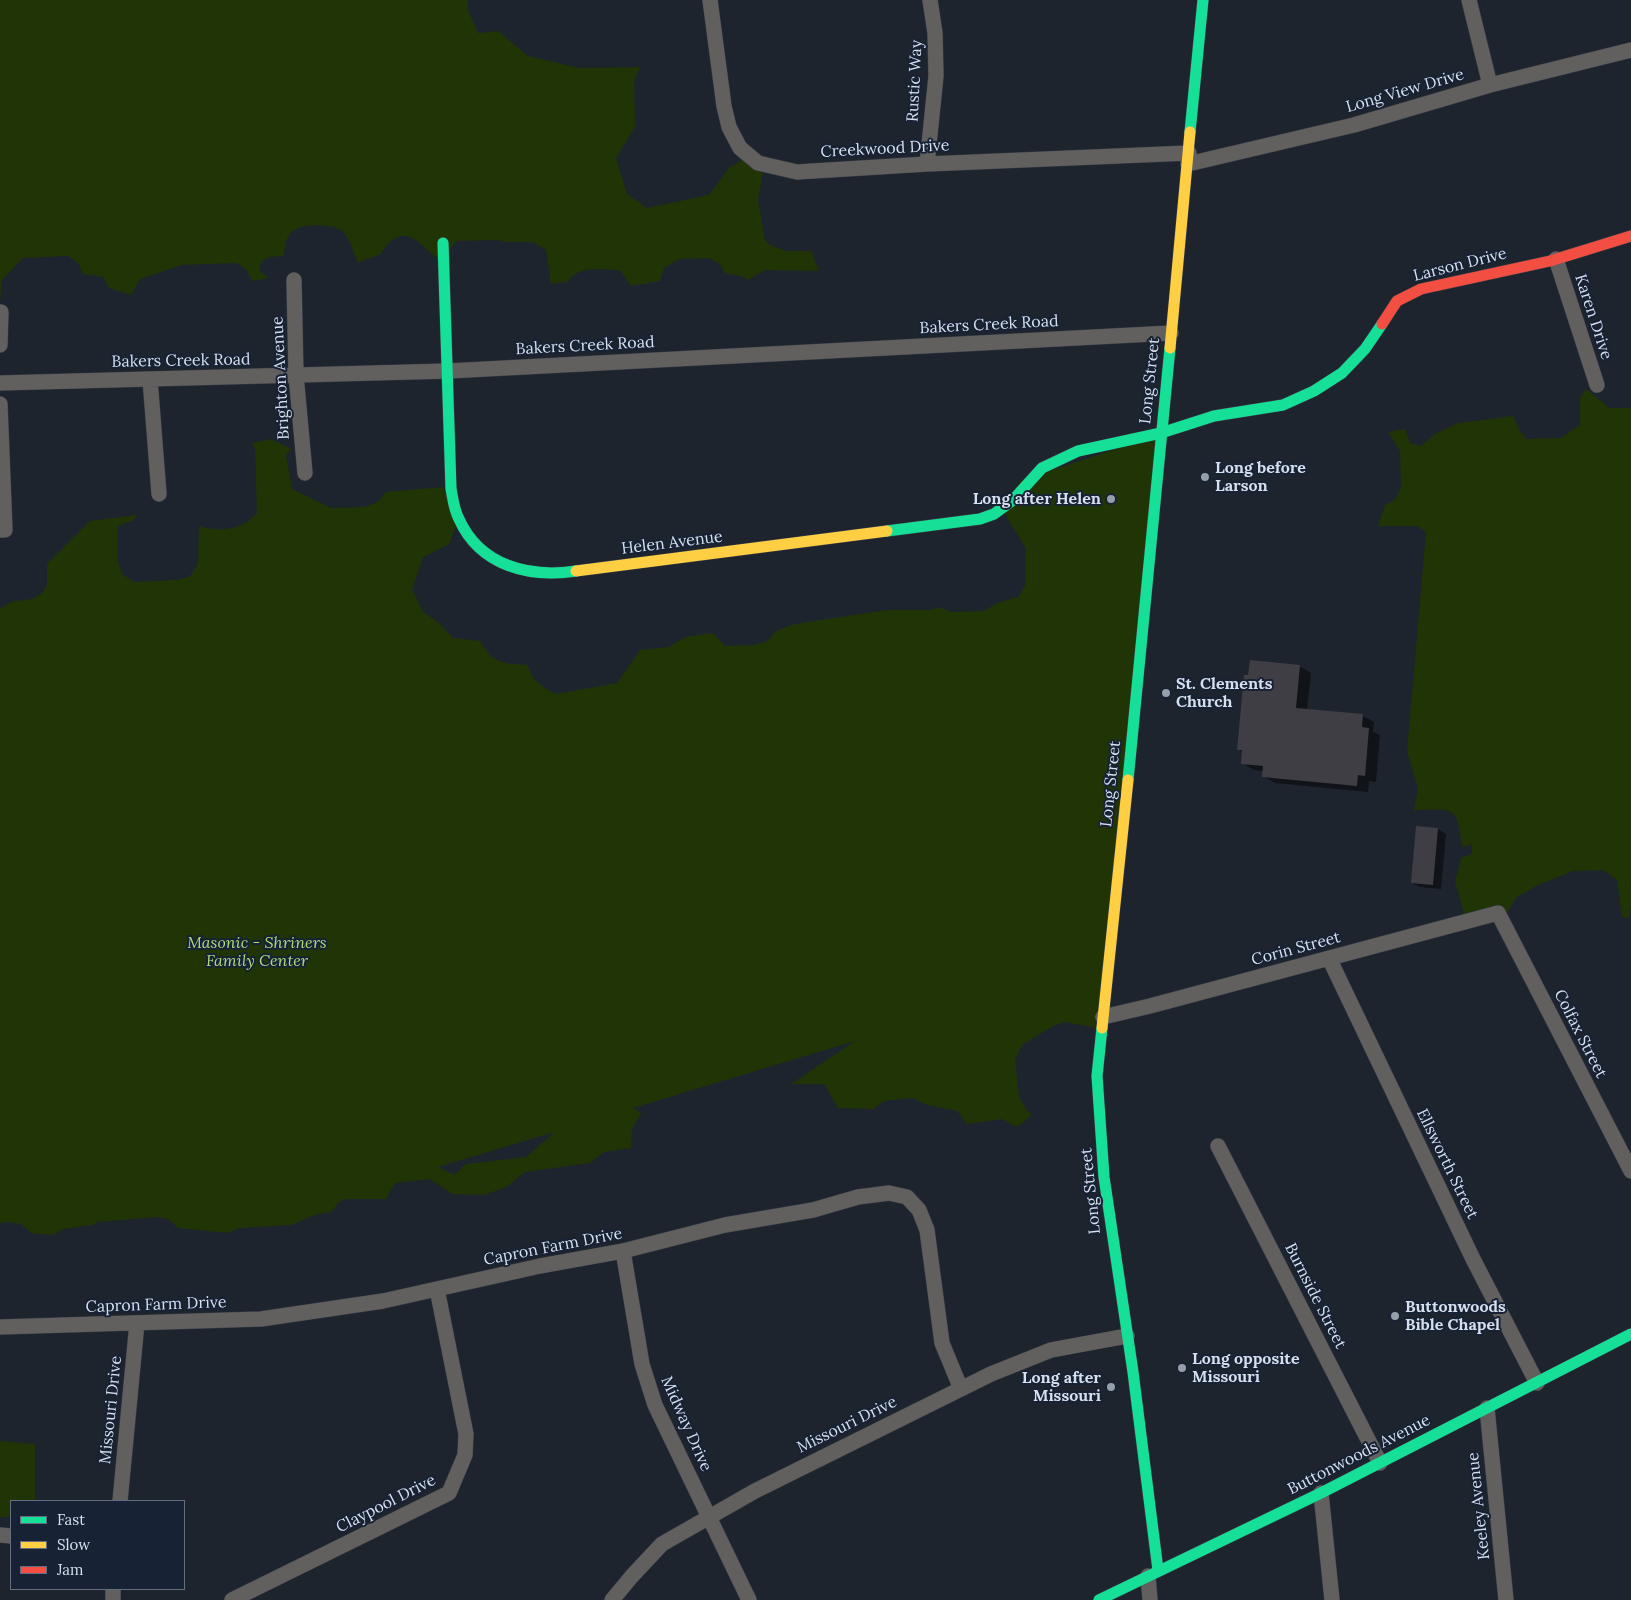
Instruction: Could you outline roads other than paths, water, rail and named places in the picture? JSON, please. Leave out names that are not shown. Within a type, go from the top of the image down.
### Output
[{"type":"street","name":"Creekwood Drive","points":[[710,0],[724,106],[729,127],[740,148],[758,163],[796,172],[927,164],[1188,159]]},
{"type":"street","name":"Rustic Way","points":[[927,164],[936,76],[935,33],[930,0]]},
{"type":"street","name":"Long Street","points":[[1153,1573],[1127,1336],[1104,1177],[1097,1076],[1133,736],[1203,0]]},
{"type":"street","points":[[1469,0],[1490,85]]},
{"type":"street","name":"Long View Drive","points":[[1188,159],[1354,124],[1490,85],[1631,50]]},
{"type":"street","name":"Larson Drive","points":[[1161,434],[1214,416],[1283,405],[1314,392],[1342,372],[1365,349],[1398,301],[1421,289],[1556,259],[1631,236]]},
{"type":"street","name":"Helen Avenue","points":[[442,243],[451,490],[458,518],[473,542],[489,557],[508,567],[531,574],[556,574],[980,519],[994,514],[1013,500],[1042,468],[1078,451],[1161,434]]},
{"type":"street","name":"Karen Drive","points":[[1556,259],[1597,385]]},
{"type":"street","name":"Brighton Avenue","points":[[294,280],[296,375],[305,473]]},
{"type":"street","points":[[0,345],[1,312]]},
{"type":"street","name":"Bakers Creek Road","points":[[0,383],[448,371],[1171,333]]},
{"type":"street","points":[[150,379],[159,494]]},
{"type":"street","points":[[0,404],[3,530]]},
{"type":"street","name":"Corin Street","points":[[1103,1018],[1498,913]]},
{"type":"street","name":"Colfax Street","points":[[1498,913],[1631,1171]]},
{"type":"street","name":"Ellsworth Street","points":[[1329,958],[1473,1259],[1537,1383]]},
{"type":"street","name":"Burnside Street","points":[[1218,1146],[1380,1463]]},
{"type":"street","name":"Capron Farm Drive","points":[[0,1327],[261,1319],[383,1301],[540,1266],[624,1251],[725,1225],[813,1210],[858,1197],[889,1194],[907,1197],[920,1210],[927,1230],[942,1343],[962,1389]]},
{"type":"street","name":"Midway Drive","points":[[624,1251],[642,1364],[655,1405],[749,1600]]},
{"type":"street","name":"Claypool Drive","points":[[232,1600],[449,1493],[465,1454],[466,1434],[438,1289]]},
{"type":"street","name":"Missouri Drive","points":[[120,1500],[137,1323]]},
{"type":"street","name":"Buttonwoods Avenue","points":[[1099,1600],[1321,1493],[1631,1334]]},
{"type":"street","name":"Missouri Drive","points":[[612,1600],[662,1544],[772,1482],[991,1374],[1051,1350],[1127,1336]]},
{"type":"street","name":"Keeley Avenue","points":[[1487,1408],[1506,1600]]},
{"type":"street","points":[[1321,1493],[1332,1600]]},
{"type":"street","points":[[1150,1600],[1153,1573]]},
{"type":"place","name":"Long before Larson","points":[[1205,477]]},
{"type":"place","name":"Long after Helen","points":[[1111,499]]},
{"type":"place","name":"St. Clements Church","points":[[1166,693]]},
{"type":"place","name":"Buttonwoods Bible Chapel","points":[[1395,1316]]},
{"type":"place","name":"Long opposite Missouri","points":[[1182,1368]]},
{"type":"place","name":"Long after Missouri","points":[[1111,1387]]},
{"type":"park label","name":"Masonic - Shriners Family Center","points":[[257,952]]}]
